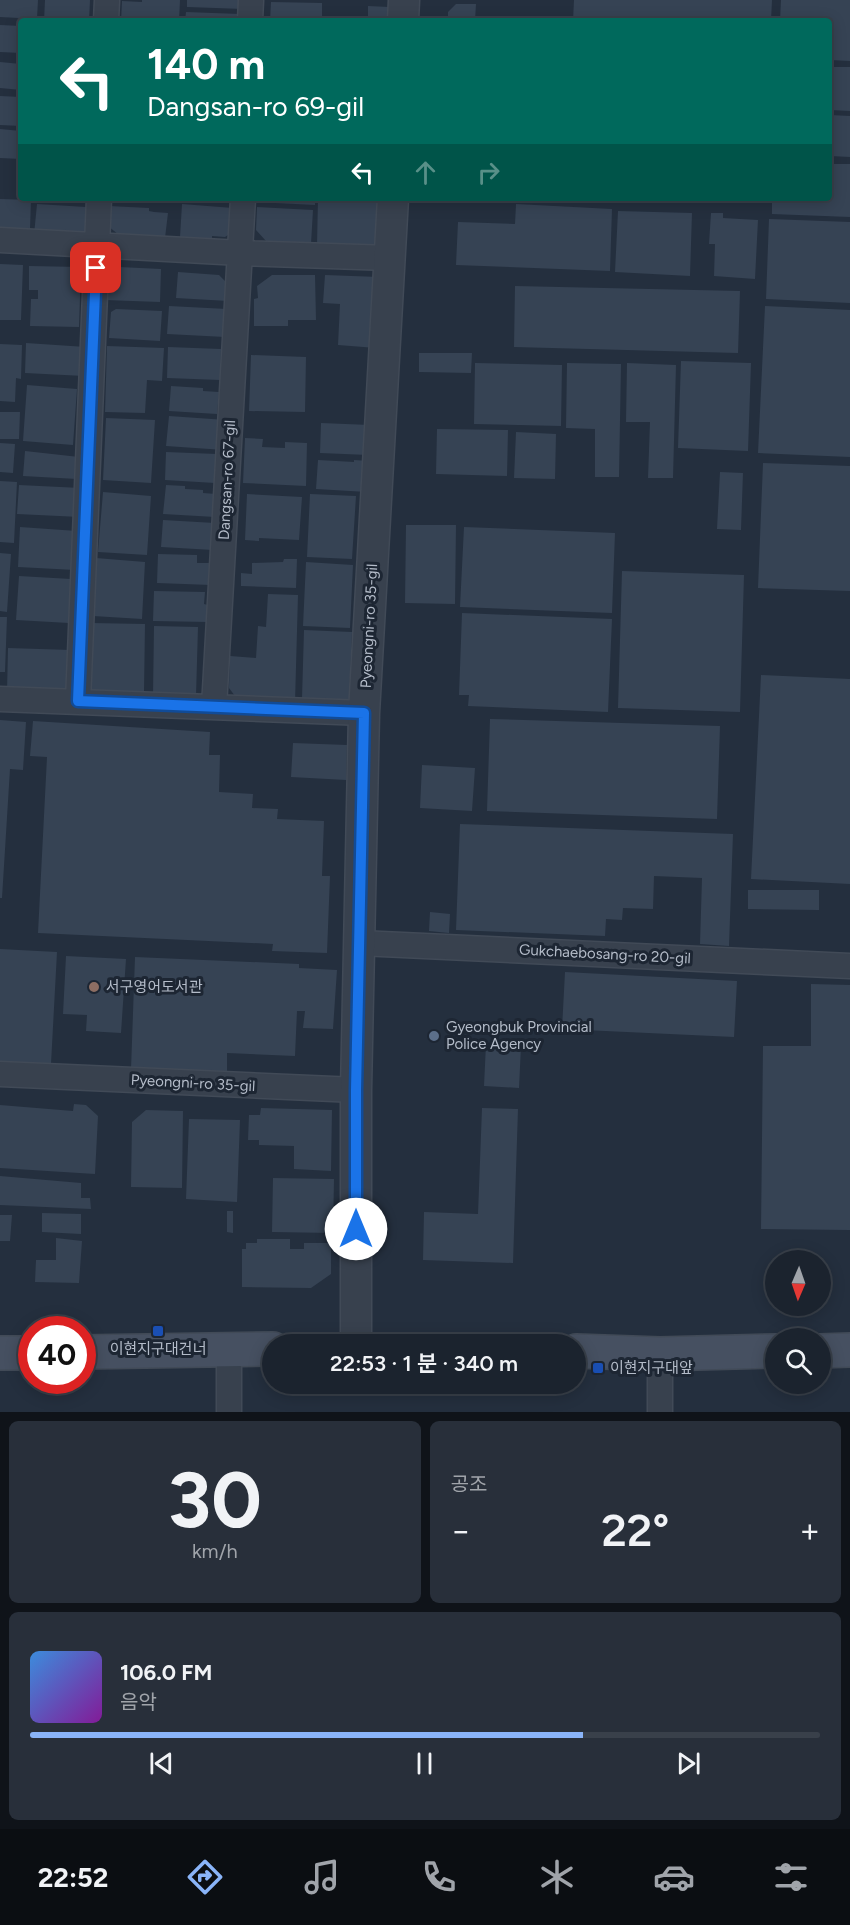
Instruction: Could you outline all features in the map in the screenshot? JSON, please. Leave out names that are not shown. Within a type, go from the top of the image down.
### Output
[{"type":"main road","points":[[96,1352],[262,1350]]},
{"type":"main road","points":[[831,1351],[850,1350]]},
{"type":"main road","points":[[586,1351],[660,1354],[765,1352]]},
{"type":"main road","points":[[0,1353],[18,1353]]},
{"type":"street","points":[[106,18],[107,0]]},
{"type":"street","points":[[250,18],[251,0]]},
{"type":"street","points":[[403,18],[404,0]]},
{"type":"street","points":[[78,701],[99,201]]},
{"type":"street","name":"Dangsan-ro 67-gil","points":[[214,707],[243,201]]},
{"type":"street","name":"Pyeongni-ro 35-gil","points":[[356,1334],[356,1090],[364,713],[393,201]]},
{"type":"street","points":[[0,240],[241,253],[390,258]]},
{"type":"street","points":[[0,699],[364,713]]},
{"type":"street","name":"Gukchaebosang-ro 20-gil","points":[[360,943],[850,966]]},
{"type":"street","name":"Pyeongni-ro 35-gil","points":[[0,1074],[356,1090]]},
{"type":"street","points":[[229,1351],[229,1412]]},
{"type":"street","points":[[660,1354],[660,1412]]},
{"type":"building","points":[[0,0],[38,0],[37,18],[0,17]]},
{"type":"building","points":[[45,0],[90,0],[89,18],[44,18]]},
{"type":"building","points":[[142,0],[180,0],[179,18],[121,18],[122,1],[142,2]]},
{"type":"building","points":[[187,0],[243,0],[243,9],[187,7]]},
{"type":"building","points":[[574,0],[772,0],[771,18],[573,18]]},
{"type":"building","points":[[781,0],[850,0],[850,61],[832,60],[832,18],[780,18]]},
{"type":"building","points":[[271,2],[322,3],[322,18],[270,18]]},
{"type":"building","points":[[456,4],[476,4],[475,18],[448,18],[448,12]]},
{"type":"building","points":[[368,6],[390,7],[390,18],[368,18]]},
{"type":"building","points":[[186,12],[240,14],[240,18],[185,18]]},
{"type":"building","points":[[0,25],[18,26],[18,53],[0,52]]},
{"type":"building","points":[[0,62],[18,64],[18,90],[0,88]]},
{"type":"building","points":[[832,67],[850,67],[850,111],[832,110]]},
{"type":"building","points":[[0,96],[18,97],[18,126],[0,125]]},
{"type":"building","points":[[832,115],[850,116],[850,157],[832,156]]},
{"type":"building","points":[[0,129],[18,131],[18,159],[0,158]]},
{"type":"building","points":[[832,164],[850,164],[850,217],[772,214],[772,201],[832,201]]},
{"type":"building","points":[[0,199],[31,201],[30,229],[0,228]]},
{"type":"building","points":[[315,201],[315,205],[255,202]]},
{"type":"building","points":[[318,201],[380,202],[379,249],[317,245]]},
{"type":"building","points":[[37,204],[86,207],[86,214],[93,215],[87,238],[34,235]]},
{"type":"building","points":[[182,204],[233,208],[231,233],[225,237],[212,236],[212,239],[180,237]]},
{"type":"building","points":[[516,204],[612,209],[610,271],[456,265],[458,222],[515,224]]},
{"type":"building","points":[[109,206],[149,208],[149,211],[168,213],[165,238],[119,235],[108,226]]},
{"type":"building","points":[[257,207],[313,210],[311,244],[266,241],[256,230]]},
{"type":"building","points":[[618,211],[692,213],[690,276],[615,272]]},
{"type":"building","points":[[711,213],[723,213],[723,218],[758,220],[755,279],[714,276],[715,244],[709,244]]},
{"type":"building","points":[[769,219],[850,222],[850,303],[766,299]]},
{"type":"building","points":[[0,264],[23,265],[21,320],[0,320]]},
{"type":"building","points":[[29,266],[81,267],[79,327],[30,326],[31,299],[38,299],[38,290],[29,290]]},
{"type":"building","points":[[119,267],[161,269],[160,302],[104,300],[104,277]]},
{"type":"building","points":[[178,272],[219,275],[229,285],[228,301],[176,298]]},
{"type":"building","points":[[272,275],[315,275],[316,320],[288,320],[288,326],[254,326],[254,299],[258,298],[257,286]]},
{"type":"building","points":[[325,275],[379,277],[376,348],[338,345],[340,304],[323,303]]},
{"type":"building","points":[[515,286],[740,291],[738,353],[514,347]]},
{"type":"building","points":[[169,306],[227,309],[225,337],[167,334]]},
{"type":"building","points":[[765,306],[850,310],[850,457],[758,453]]},
{"type":"building","points":[[116,309],[162,311],[160,341],[109,338],[111,312]]},
{"type":"building","points":[[26,343],[86,347],[84,376],[25,373]]},
{"type":"building","points":[[0,344],[22,345],[21,379],[16,378],[15,402],[0,401]]},
{"type":"building","points":[[107,346],[164,348],[162,381],[147,380],[145,413],[105,412]]},
{"type":"building","points":[[168,347],[221,349],[220,380],[167,378]]},
{"type":"building","points":[[419,353],[472,353],[471,373],[419,372]]},
{"type":"building","points":[[251,355],[306,357],[305,412],[249,411]]},
{"type":"building","points":[[681,361],[751,363],[748,451],[678,448]]},
{"type":"building","points":[[475,363],[562,365],[561,426],[474,424]]},
{"type":"building","points":[[567,363],[621,364],[619,477],[595,477],[595,429],[566,428]]},
{"type":"building","points":[[627,363],[676,365],[673,478],[648,478],[650,422],[626,422]]},
{"type":"building","points":[[27,385],[77,389],[73,445],[23,441]]},
{"type":"building","points":[[171,386],[203,388],[203,391],[219,392],[217,414],[169,411]]},
{"type":"building","points":[[0,412],[20,412],[19,439],[0,439]]},
{"type":"building","points":[[169,416],[226,420],[224,450],[166,446]]},
{"type":"building","points":[[106,418],[155,420],[151,483],[103,480]]},
{"type":"building","points":[[321,423],[370,425],[368,455],[320,453]]},
{"type":"building","points":[[437,429],[508,430],[507,476],[436,474]]},
{"type":"building","points":[[516,432],[556,434],[555,479],[514,478]]},
{"type":"building","points":[[245,438],[263,439],[262,447],[285,448],[285,442],[307,443],[306,486],[243,483]]},
{"type":"building","points":[[0,443],[15,444],[13,473],[0,472]]},
{"type":"building","points":[[25,451],[79,457],[77,479],[23,476]]},
{"type":"building","points":[[166,452],[217,454],[215,483],[165,480]]},
{"type":"building","points":[[318,460],[369,461],[367,492],[316,489]]},
{"type":"building","points":[[763,463],[850,466],[850,591],[758,588]]},
{"type":"building","points":[[720,472],[743,473],[741,530],[717,529]]},
{"type":"building","points":[[0,481],[17,482],[14,543],[0,542]]},
{"type":"building","points":[[19,485],[81,488],[80,517],[17,514]]},
{"type":"building","points":[[166,485],[185,486],[185,489],[203,490],[203,493],[216,494],[215,517],[163,514]]},
{"type":"building","points":[[103,492],[151,496],[147,555],[98,552]]},
{"type":"building","points":[[247,494],[302,497],[299,540],[259,538],[259,541],[245,540]]},
{"type":"building","points":[[310,494],[356,496],[352,559],[307,557]]},
{"type":"building","points":[[163,520],[215,523],[213,550],[161,547]]},
{"type":"building","points":[[406,525],[456,525],[455,604],[405,603]]},
{"type":"building","points":[[20,527],[77,531],[75,570],[18,567]]},
{"type":"building","points":[[464,527],[615,533],[612,613],[460,607]]},
{"type":"building","points":[[0,553],[11,554],[7,612],[0,611]]},
{"type":"building","points":[[158,554],[197,555],[197,563],[212,563],[211,585],[157,583]]},
{"type":"building","points":[[96,558],[145,562],[142,619],[93,616]]},
{"type":"building","points":[[284,559],[297,559],[296,588],[241,586],[241,573],[252,574],[252,563],[283,562]]},
{"type":"building","points":[[306,562],[353,565],[350,628],[303,626]]},
{"type":"building","points":[[622,571],[744,575],[740,712],[618,708]]},
{"type":"building","points":[[19,576],[71,579],[69,623],[16,620]]},
{"type":"building","points":[[154,591],[205,592],[204,604],[208,605],[208,622],[153,621]]},
{"type":"building","points":[[268,594],[298,595],[295,703],[238,700],[229,688],[230,656],[256,658],[258,626],[266,627]]},
{"type":"building","points":[[462,613],[612,619],[608,712],[468,706],[469,695],[459,695]]},
{"type":"building","points":[[0,617],[7,617],[5,672],[0,672]]},
{"type":"building","points":[[91,623],[145,624],[144,692],[89,691]]},
{"type":"building","points":[[154,626],[198,627],[196,696],[153,695]]},
{"type":"building","points":[[304,630],[352,632],[349,700],[302,698]]},
{"type":"building","points":[[8,648],[71,650],[70,686],[63,694],[7,692]]},
{"type":"building","points":[[761,675],[850,679],[850,884],[751,879]]},
{"type":"building","points":[[490,719],[720,726],[717,819],[487,811]]},
{"type":"building","points":[[0,720],[26,722],[23,770],[10,769],[2,898],[0,898]]},
{"type":"building","points":[[33,721],[210,732],[209,755],[220,755],[219,792],[253,794],[252,808],[278,809],[277,819],[324,821],[322,876],[330,876],[327,953],[272,951],[273,944],[38,933],[47,757],[30,756]]},
{"type":"building","points":[[293,743],[347,745],[346,780],[291,777]]},
{"type":"building","points":[[422,765],[475,768],[472,811],[420,808]]},
{"type":"building","points":[[460,824],[733,834],[729,946],[700,944],[702,878],[654,876],[653,909],[623,908],[622,920],[606,919],[605,936],[456,930]]},
{"type":"building","points":[[748,890],[819,890],[819,910],[748,909]]},
{"type":"building","points":[[430,912],[450,914],[449,933],[429,931]]},
{"type":"building","points":[[0,949],[57,952],[51,1064],[0,1062]]},
{"type":"building","name":"서구영어도서관","points":[[66,956],[126,959],[121,1033],[86,1031],[87,1015],[63,1014]]},
{"type":"building","points":[[135,957],[299,964],[299,968],[337,970],[333,1029],[303,1028],[305,1011],[297,1011],[295,1056],[227,1053],[227,1073],[131,1069]]},
{"type":"building","points":[[565,972],[737,981],[734,1037],[562,1029]]},
{"type":"building","points":[[811,984],[850,985],[850,1230],[761,1229],[763,1046],[811,1046]]},
{"type":"building","points":[[486,1044],[521,1046],[519,1088],[484,1086]]},
{"type":"building","points":[[74,1104],[86,1105],[98,1116],[95,1174],[0,1168],[0,1105],[73,1111]]},
{"type":"building","points":[[261,1108],[332,1110],[331,1171],[294,1169],[294,1146],[259,1145],[259,1140],[248,1140],[249,1115],[260,1115]]},
{"type":"building","points":[[482,1108],[518,1109],[513,1263],[423,1260],[424,1212],[478,1214]]},
{"type":"building","points":[[146,1110],[183,1111],[182,1188],[131,1187],[132,1122]]},
{"type":"building","points":[[189,1119],[240,1120],[237,1202],[186,1199]]},
{"type":"building","points":[[0,1176],[81,1183],[81,1198],[90,1198],[91,1209],[0,1205]]},
{"type":"building","points":[[273,1178],[334,1179],[333,1233],[272,1232]]},
{"type":"building","points":[[227,1211],[233,1211],[233,1233],[227,1232]]},
{"type":"building","points":[[42,1213],[81,1214],[81,1234],[42,1232]]},
{"type":"building","points":[[0,1215],[12,1215],[10,1241],[0,1241]]},
{"type":"building","points":[[56,1238],[82,1241],[79,1283],[35,1282],[36,1260],[56,1260]]},
{"type":"building","points":[[257,1239],[290,1239],[290,1249],[304,1249],[304,1243],[331,1243],[331,1274],[311,1288],[242,1287],[242,1249],[246,1249],[246,1243],[257,1243]]},
{"type":"place","name":"서구영어도서관","points":[[94,987]]},
{"type":"place","name":"Gyeongbuk Provincial Police Agency","points":[[434,1036]]},
{"type":"place","name":"이현지구대건너","points":[[158,1331]]},
{"type":"place","name":"이현지구대앞","points":[[598,1368]]},
{"type":"route","points":[[96,268],[78,701],[364,713],[356,1090],[356,1229]]}]
